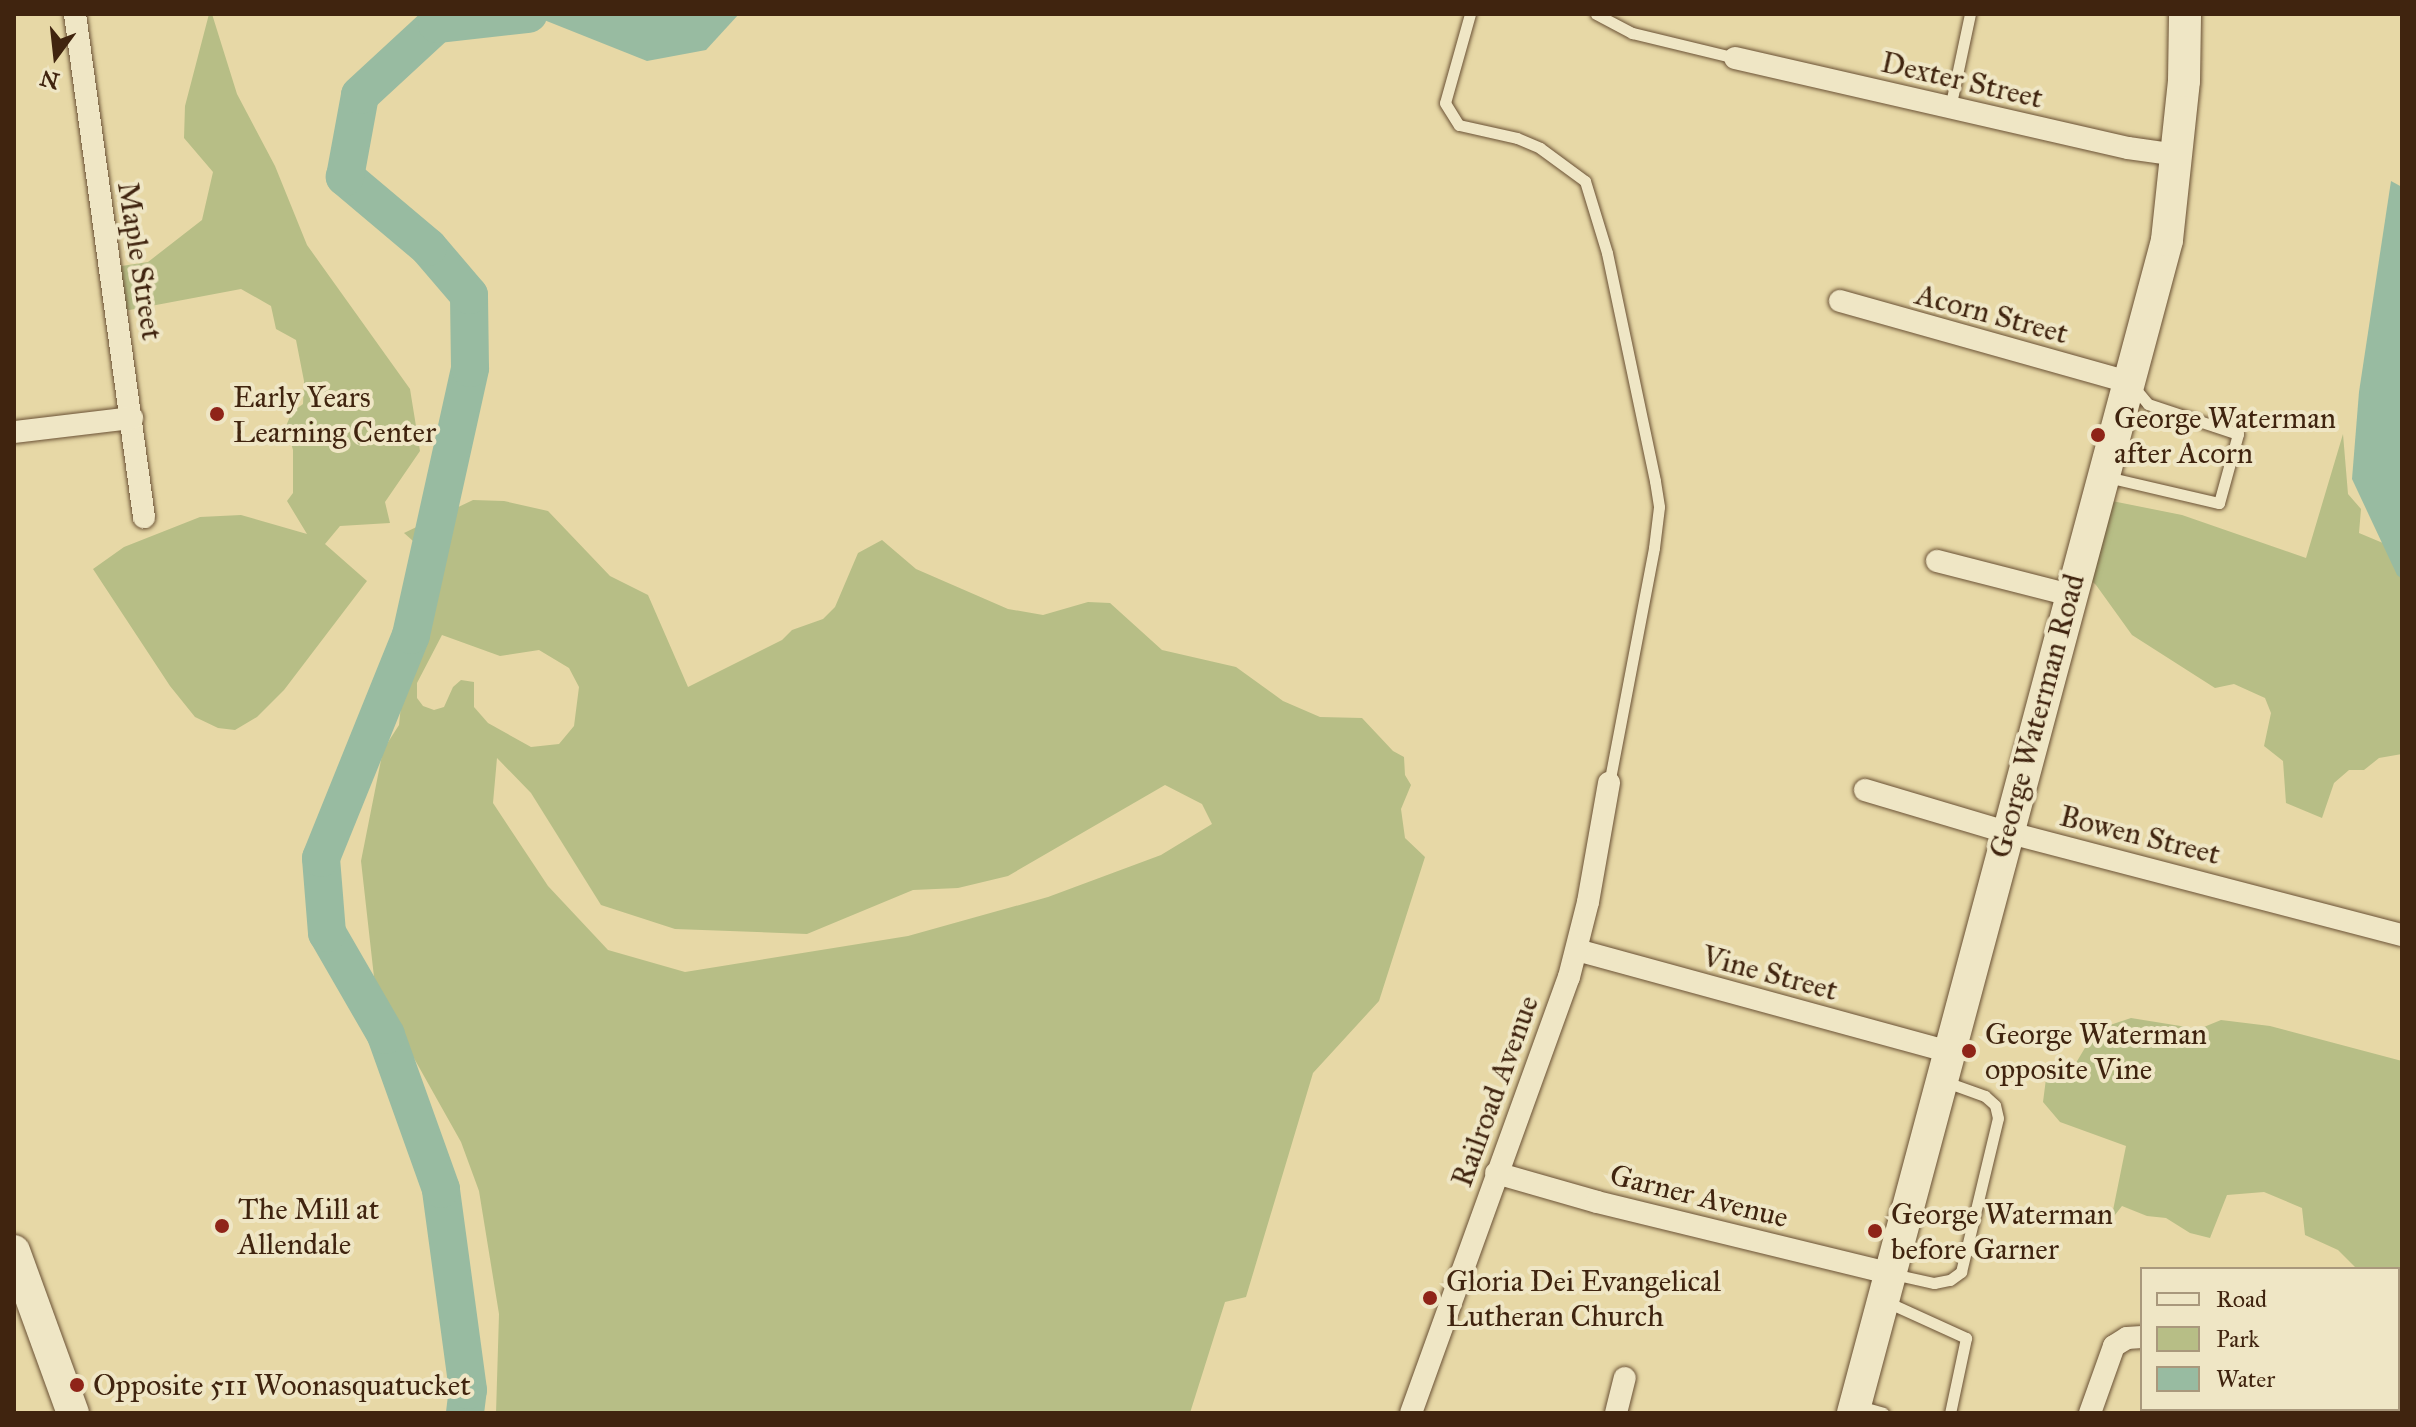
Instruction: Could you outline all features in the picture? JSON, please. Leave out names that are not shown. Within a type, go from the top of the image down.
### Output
[{"type":"main road","name":"George Waterman Road","points":[[1863,1410],[1885,1286],[2167,240],[2177,155],[2185,14]]},
{"type":"main road","points":[[14,1251],[73,1413]]},
{"type":"street","name":"Maple Street","points":[[75,14],[144,517]]},
{"type":"street","name":"Dexter Street","points":[[1735,58],[2128,148],[2177,155]]},
{"type":"street","name":"Acorn Street","points":[[1840,301],[2129,382]]},
{"type":"street","points":[[14,432],[132,418]]},
{"type":"street","points":[[1937,561],[2070,595]]},
{"type":"street","name":"Railroad Avenue","points":[[1411,1413],[1577,950],[1609,783]]},
{"type":"street","name":"Bowen Street","points":[[1865,790],[2006,832],[2402,935]]},
{"type":"street","name":"Vine Street","points":[[1577,950],[1945,1067]]},
{"type":"street","name":"Garner Avenue","points":[[1496,1173],[1885,1286]]},
{"type":"street","points":[[2090,1413],[2114,1346],[2134,1338]]},
{"type":"street","points":[[1616,1413],[1625,1378]]},
{"type":"lane","points":[[1470,14],[1445,103],[1459,125],[1517,138],[1540,148],[1585,181],[1607,253],[1655,481],[1659,507],[1654,548],[1609,783]]},
{"type":"lane","points":[[1596,14],[1632,33],[1735,58]]},
{"type":"lane","points":[[1950,108],[1970,14]]},
{"type":"lane","points":[[2102,476],[2219,503],[2238,434],[2148,404],[2129,382]]},
{"type":"lane","points":[[1885,1286],[1934,1283],[1950,1280],[1961,1272],[1998,1118],[1995,1105],[1945,1067]]},
{"type":"lane","points":[[1885,1286],[1966,1338],[1950,1413]]},
{"type":"green space","points":[[209,14],[212,14],[237,94],[275,166],[307,245],[410,389],[420,451],[385,502],[390,523],[340,526],[325,544],[367,581],[284,690],[257,717],[235,730],[218,728],[195,717],[170,686],[93,569],[124,547],[200,517],[241,515],[307,534],[287,501],[293,493],[293,450],[286,426],[292,412],[303,404],[304,381],[296,340],[276,329],[271,306],[241,289],[119,312],[115,267],[148,262],[202,220],[213,172],[184,138],[185,106]]},
{"type":"green space","points":[[2343,434],[2348,494],[2361,509],[2359,533],[2402,551],[2402,754],[2379,758],[2364,770],[2349,770],[2334,783],[2322,818],[2286,803],[2283,761],[2264,746],[2271,713],[2265,698],[2234,684],[2215,688],[2132,635],[2096,585],[2079,569],[2097,498],[2182,515],[2306,558]]},
{"type":"green space","points":[[473,500],[504,501],[548,511],[610,576],[648,595],[688,687],[782,640],[792,630],[823,619],[835,607],[858,553],[882,540],[916,569],[1008,609],[1043,615],[1088,602],[1110,603],[1162,650],[1236,667],[1283,701],[1320,717],[1362,718],[1393,751],[1404,757],[1405,775],[1411,785],[1401,809],[1405,838],[1425,857],[1379,1001],[1313,1073],[1246,1297],[1225,1302],[1190,1413],[496,1413],[499,1314],[479,1191],[461,1142],[392,1019],[374,977],[361,861],[383,750],[399,725],[402,695],[433,615],[421,548],[404,533]],"holes":[[[442,635],[500,656],[539,650],[569,668],[579,687],[574,726],[559,744],[531,747],[488,723],[474,707],[474,682],[461,680],[453,687],[444,707],[434,710],[423,706],[417,698],[417,683]],[[497,758],[531,793],[601,905],[675,929],[807,934],[913,890],[958,888],[1008,876],[1165,785],[1202,804],[1212,824],[1161,855],[1048,897],[908,936],[685,972],[608,950],[548,886],[493,803]]]},
{"type":"green space","points":[[2131,1018],[2199,1029],[2221,1020],[2270,1026],[2402,1061],[2402,1287],[2400,1267],[2355,1267],[2338,1250],[2305,1235],[2302,1208],[2264,1192],[2227,1195],[2210,1238],[2190,1233],[2166,1218],[2147,1216],[2122,1206],[2111,1220],[2126,1146],[2060,1122],[2043,1102],[2047,1071],[2073,1068],[2089,1041],[2107,1026]]},
{"type":"water","points":[[529,14],[739,14],[706,50],[647,61]]},
{"type":"water","points":[[2391,181],[2402,187],[2402,579],[2397,575],[2352,479],[2359,392]]},
{"type":"waterway","points":[[465,1413],[468,1390],[441,1189],[386,1035],[327,933],[321,858],[411,635],[470,368],[469,295],[428,247],[345,177],[360,95],[437,24],[528,14]]},
{"type":"place","name":"Early Years Learning Center","points":[[217,414]]},
{"type":"place","name":"George Waterman after Acorn","points":[[2098,435]]},
{"type":"place","name":"George Waterman opposite Vine","points":[[1969,1051]]},
{"type":"place","name":"The Mill at Allendale","points":[[222,1226]]},
{"type":"place","name":"George Waterman before Garner","points":[[1875,1231]]},
{"type":"place","name":"Gloria Dei Evangelical Lutheran Church","points":[[1430,1298]]},
{"type":"place","name":"Opposite 511 Woonasquatucket","points":[[77,1385]]}]
